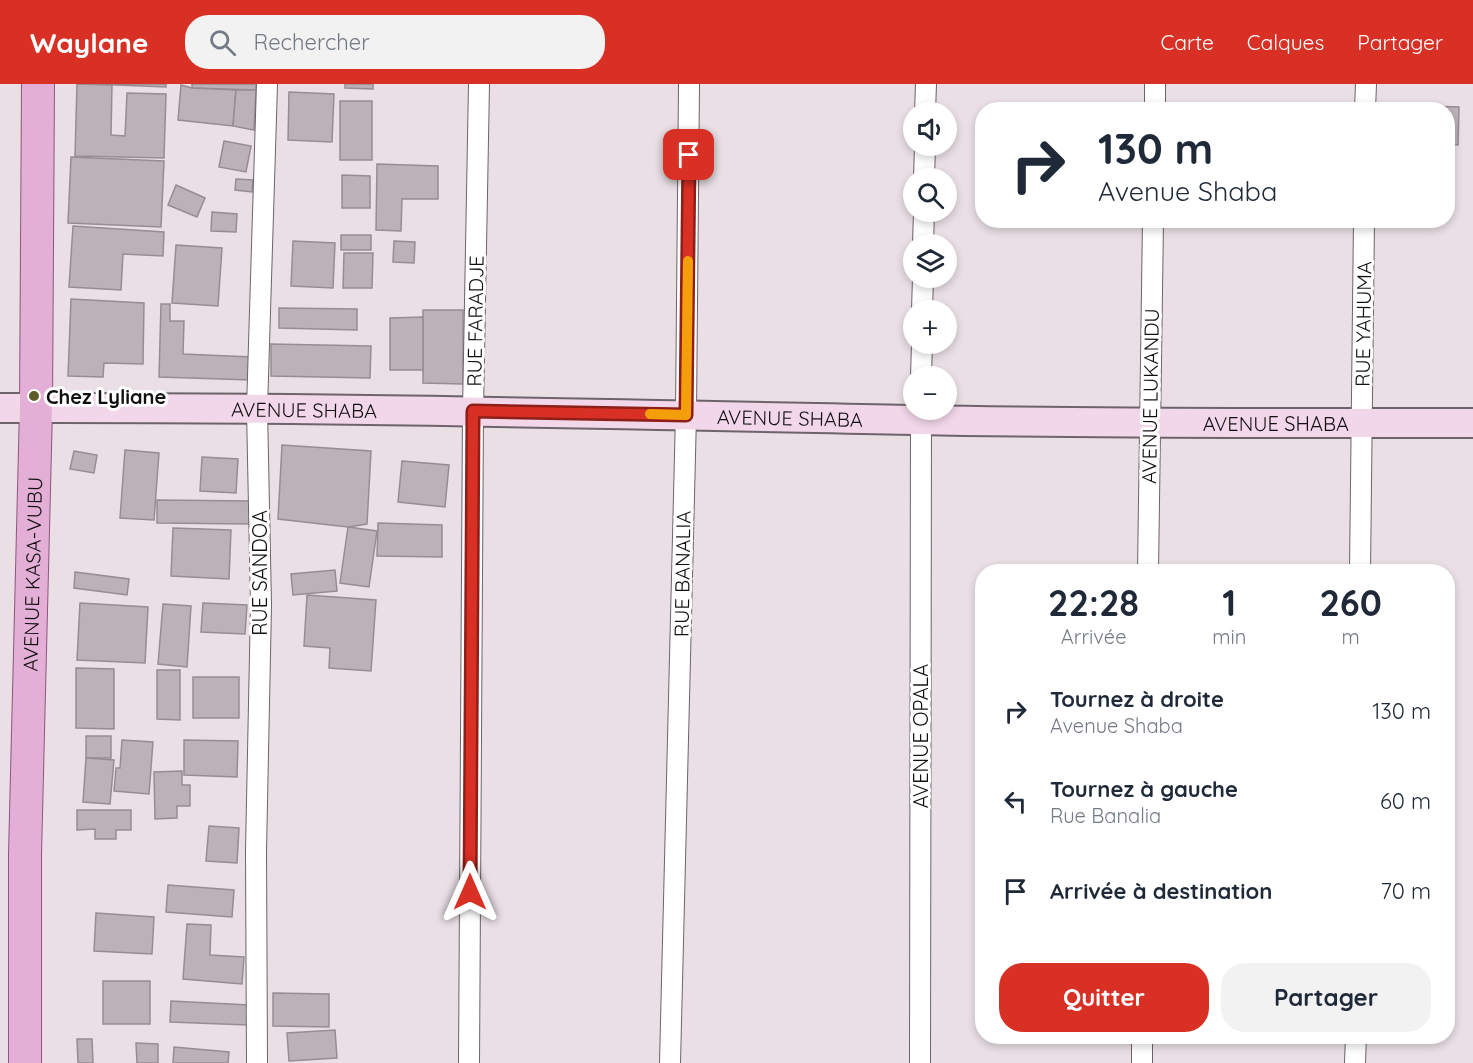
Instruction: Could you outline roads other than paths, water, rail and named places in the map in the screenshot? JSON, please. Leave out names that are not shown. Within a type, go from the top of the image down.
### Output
[{"type":"main road","name":"AVENUE KASA-VUBU","points":[[25,1063],[26,843],[36,408],[38,84]]},
{"type":"street","name":"RUE SANDOA","points":[[257,1063],[256,851],[261,605],[257,409],[267,84]]},
{"type":"street","name":"RUE FARADJE","points":[[469,1063],[473,411],[479,84]]},
{"type":"street","name":"RUE BANALIA","points":[[670,1063],[686,415],[689,84]]},
{"type":"street","points":[[925,102],[926,84]]},
{"type":"street","points":[[1155,84],[1155,102]]},
{"type":"street","points":[[1365,102],[1366,84]]},
{"type":"street","name":"AVENUE LUKANDU","points":[[1148,564],[1153,228]]},
{"type":"street","name":"RUE YAHUMA","points":[[1360,564],[1364,228]]},
{"type":"street","name":"AVENUE SHABA","points":[[0,408],[903,415]]},
{"type":"street","name":"AVENUE SHABA","points":[[957,416],[1149,423],[1473,423]]},
{"type":"street","name":"AVENUE OPALA","points":[[920,420],[920,1063]]},
{"type":"street","points":[[1142,1044],[1142,1063]]},
{"type":"street","points":[[1355,1063],[1356,1044]]},
{"type":"place","name":"Chez Lyliane","points":[[34,396]]}]
